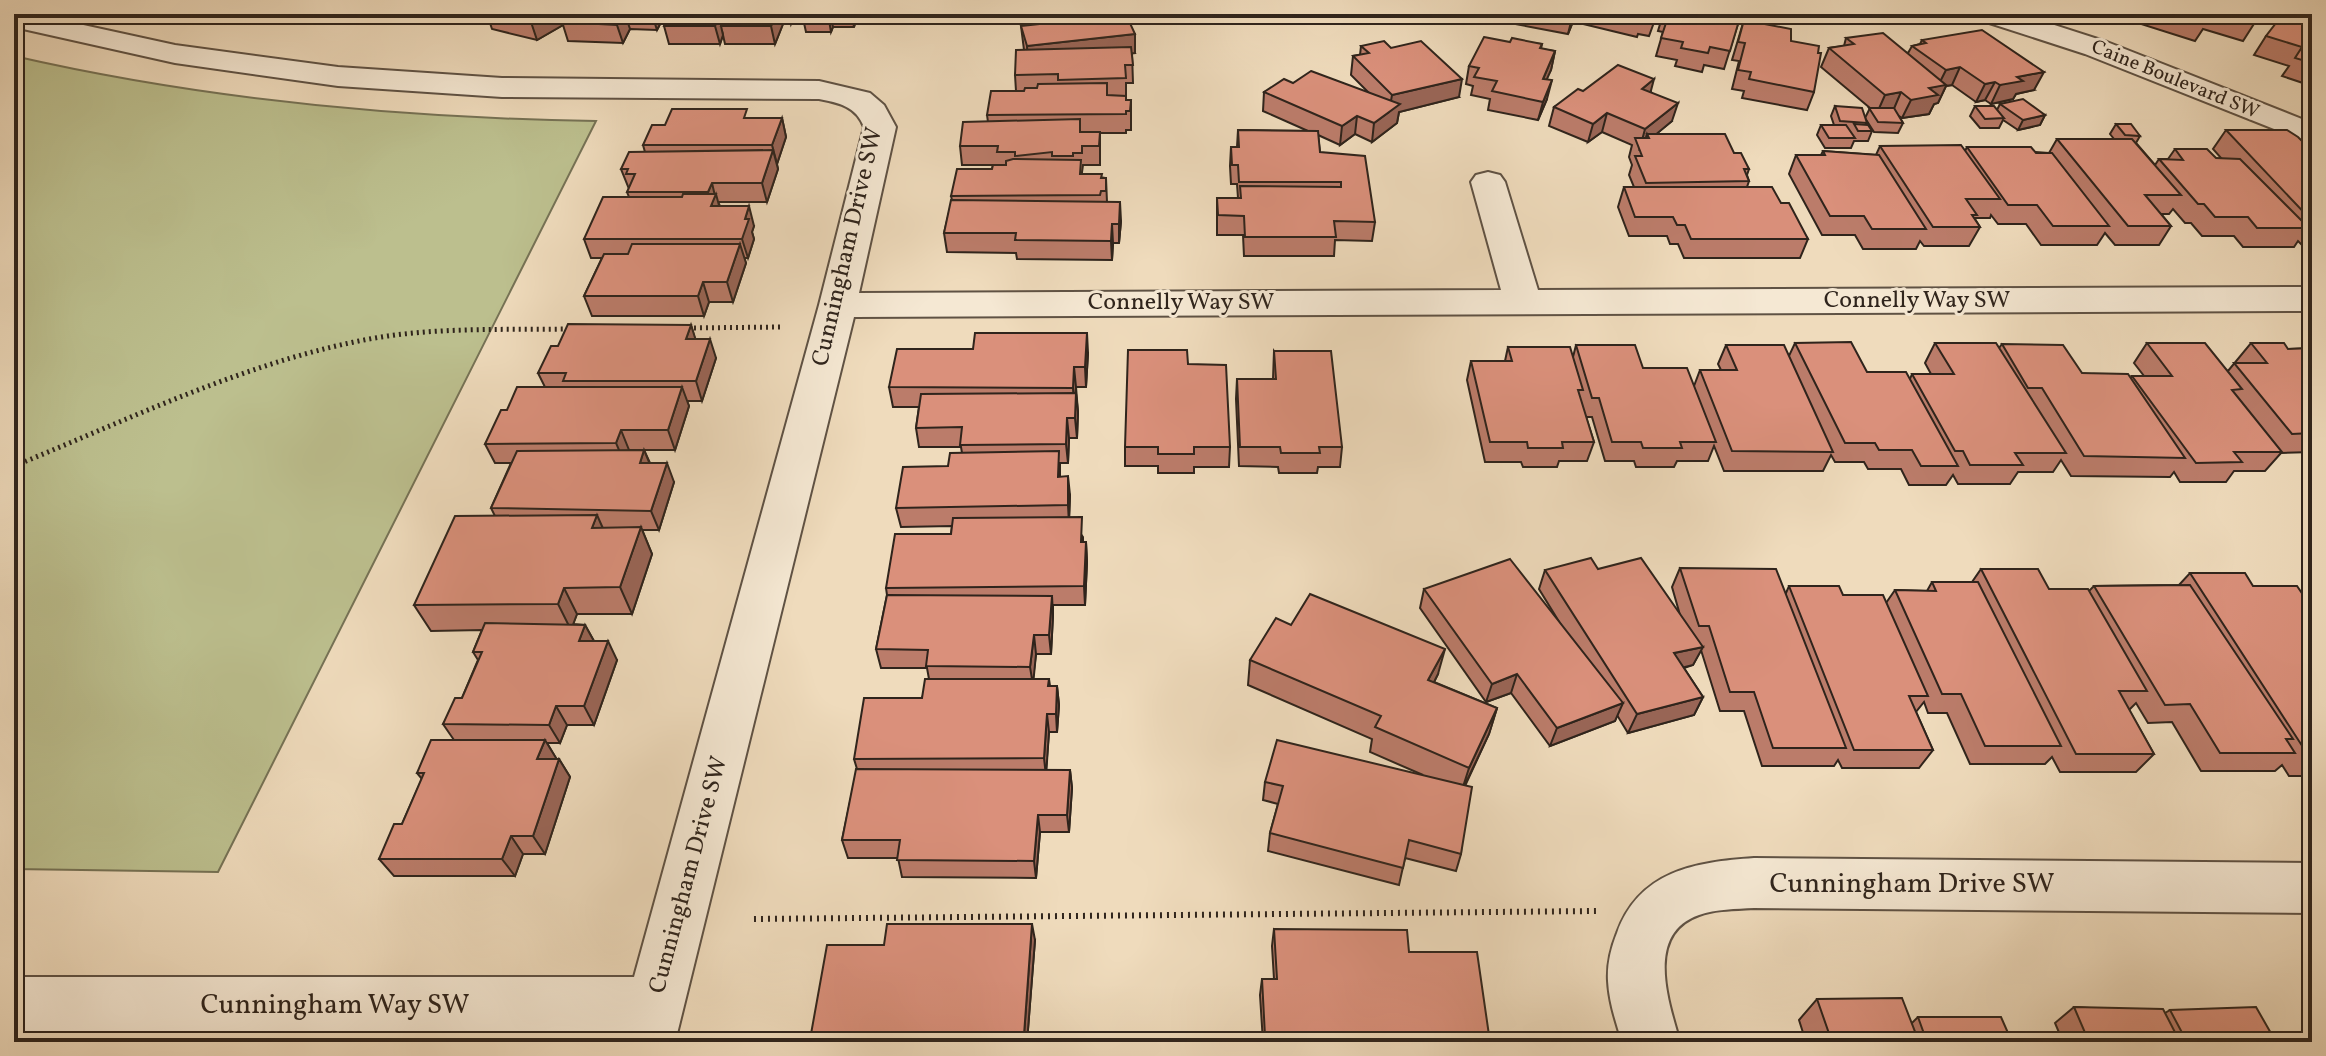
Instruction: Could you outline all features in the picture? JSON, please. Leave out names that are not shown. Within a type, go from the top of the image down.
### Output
[{"type":"street","name":"Caine Boulevard SW","points":[[1990,14],[2096,48],[2312,134]]},
{"type":"street","name":"Cunningham Drive SW","points":[[14,18],[175,56],[362,80],[594,90],[797,90],[858,99],[876,113],[880,127],[838,305],[651,1023]]},
{"type":"street","points":[[1488,182],[1523,302]]},
{"type":"street","name":"Connelly Way SW","points":[[838,305],[2312,299]]},
{"type":"street","name":"Cunningham Drive SW","points":[[1657,909],[1682,894],[1713,886],[1754,883],[2312,888]]},
{"type":"street","points":[[1651,1042],[1636,986],[1643,930],[1657,909]]},
{"type":"street","name":"Cunningham Way SW","points":[[14,1005],[651,1023]]},
{"type":"path","points":[[675,328],[781,327]]},
{"type":"path","points":[[14,466],[247,375],[346,344],[431,332],[582,329]]},
{"type":"path","points":[[754,919],[1503,914],[1657,909]]},
{"type":"green space","points":[[14,56],[158,84],[303,104],[449,116],[596,121],[218,872],[14,869]]},
{"type":"building","points":[[497,14],[545,14],[531,22]]},
{"type":"building","points":[[567,14],[623,14],[617,25],[562,22]]},
{"type":"building","points":[[669,14],[719,14],[715,26],[664,26]]},
{"type":"building","points":[[725,14],[776,14],[771,26],[721,26]]},
{"type":"building","points":[[1117,14],[1120,22],[1129,21],[1135,34],[1027,46],[1021,26],[1050,23],[1048,17]]},
{"type":"building","points":[[1622,14],[1656,14],[1654,18],[1643,16],[1642,19]]},
{"type":"building","points":[[1669,14],[1741,14],[1730,51],[1710,47],[1708,53],[1681,48],[1683,42],[1661,38]]},
{"type":"building","points":[[2177,14],[2212,14],[2206,22]]},
{"type":"building","points":[[2223,14],[2253,14],[2259,16],[2254,23]]},
{"type":"building","points":[[2283,14],[2312,16],[2312,63],[2295,58],[2302,47],[2266,36]]},
{"type":"building","points":[[1744,20],[1791,29],[1791,41],[1819,46],[1818,53],[1821,53],[1814,92],[1749,79],[1751,72],[1738,70],[1745,43],[1738,42]]},
{"type":"building","points":[[1982,30],[2044,72],[2017,77],[2023,81],[1985,84],[1960,67],[1946,70],[1912,46],[1926,43],[1922,40]]},
{"type":"building","points":[[1883,33],[1946,85],[1929,88],[1938,95],[1911,100],[1901,92],[1885,95],[1829,48],[1854,44],[1846,38]]},
{"type":"building","points":[[1484,37],[1510,42],[1512,38],[1542,44],[1540,48],[1555,51],[1543,79],[1552,80],[1543,102],[1492,91],[1497,81],[1474,77],[1479,68],[1469,66]]},
{"type":"building","points":[[1384,41],[1391,48],[1421,41],[1462,79],[1392,95],[1353,56],[1369,53],[1361,46]]},
{"type":"building","points":[[1131,47],[1133,65],[1125,65],[1126,78],[1058,80],[1058,74],[1015,75],[1016,50]]},
{"type":"building","points":[[1618,65],[1654,79],[1642,89],[1678,103],[1645,129],[1607,113],[1593,124],[1554,107],[1578,89],[1583,91]]},
{"type":"building","points":[[1311,71],[1400,104],[1374,123],[1357,116],[1342,126],[1264,92],[1284,79],[1293,83]]},
{"type":"building","points":[[1107,83],[1107,95],[1126,96],[1126,100],[1131,100],[1130,111],[1126,114],[987,115],[991,91],[1024,91],[1025,88],[1037,88],[1038,84]]},
{"type":"building","points":[[2023,99],[2045,115],[2023,120],[2000,104]]},
{"type":"building","points":[[1835,106],[1862,108],[1867,123],[1840,121]]},
{"type":"building","points":[[1975,106],[1994,106],[2004,118],[1985,119]]},
{"type":"building","points":[[1869,108],[1894,108],[1903,123],[1878,122]]},
{"type":"building","points":[[672,109],[747,109],[744,118],[782,118],[772,145],[643,145],[652,125],[665,125]]},
{"type":"building","points":[[1080,119],[1080,132],[1100,132],[1099,146],[1082,146],[1082,153],[1073,153],[1073,156],[1052,156],[1052,152],[1015,156],[1015,152],[997,152],[998,146],[960,146],[963,122]]},
{"type":"building","points":[[1854,124],[1868,125],[1872,131],[1858,131]]},
{"type":"building","points":[[2116,124],[2131,124],[2140,136],[2125,135]]},
{"type":"building","points":[[1821,125],[1846,125],[1855,138],[1829,138]]},
{"type":"building","points":[[1238,130],[1318,131],[1320,152],[1365,156],[1375,222],[1334,221],[1336,237],[1245,237],[1244,216],[1218,215],[1217,198],[1241,198],[1240,186],[1341,187],[1341,182],[1239,182],[1238,165],[1232,165],[1231,147],[1239,147]]},
{"type":"building","points":[[2226,130],[2287,130],[2312,148],[2312,221]]},
{"type":"building","points":[[1647,134],[1725,134],[1734,153],[1741,153],[1749,169],[1744,169],[1749,181],[1646,183],[1635,156],[1642,156],[1635,138],[1649,138]]},
{"type":"building","points":[[2057,139],[2132,139],[2181,195],[2145,195],[2171,226],[2128,226]]},
{"type":"building","points":[[1961,145],[2000,199],[1966,199],[1977,215],[1972,215],[1980,227],[1933,227],[1880,146]]},
{"type":"building","points":[[1967,147],[2031,147],[2036,153],[2052,153],[2109,226],[2053,226],[2037,205],[2008,205]]},
{"type":"building","points":[[2175,149],[2207,149],[2216,158],[2240,159],[2309,228],[2257,228],[2248,217],[2215,217],[2204,204],[2198,204],[2159,159],[2183,160]]},
{"type":"building","points":[[773,150],[762,183],[712,183],[708,192],[627,192],[635,174],[626,174],[628,169],[621,169],[629,152]]},
{"type":"building","points":[[1823,151],[1879,155],[1926,229],[1872,229],[1864,216],[1830,216],[1796,155],[1825,155]]},
{"type":"building","points":[[1081,160],[1080,174],[1102,174],[1101,178],[1106,178],[1106,191],[1101,191],[1100,195],[951,196],[957,169],[992,169],[993,165],[1006,165],[1006,161]]},
{"type":"building","points":[[1624,187],[1772,187],[1781,203],[1789,203],[1808,239],[1691,239],[1685,225],[1677,225],[1673,217],[1635,217]]},
{"type":"building","points":[[683,194],[716,194],[711,206],[749,206],[745,219],[749,219],[742,239],[584,239],[603,197],[682,197]]},
{"type":"building","points":[[951,200],[1120,202],[1119,224],[1112,224],[1111,241],[1015,240],[1016,233],[944,233]]},
{"type":"building","points":[[632,244],[740,244],[727,282],[703,282],[698,296],[584,296],[604,254],[628,254]]},
{"type":"building","points":[[568,324],[691,325],[686,339],[710,339],[696,381],[563,381],[566,373],[538,373],[551,346],[558,346]]},
{"type":"building","points":[[975,333],[1087,333],[1085,367],[1074,367],[1073,388],[889,387],[897,349],[973,349]]},
{"type":"building","points":[[1851,342],[1867,372],[1906,372],[1958,466],[1921,466],[1912,450],[1879,450],[1875,443],[1845,443],[1795,343]]},
{"type":"building","points":[[1935,343],[1996,343],[2066,453],[2015,453],[2023,465],[1970,465],[1963,451],[1955,451],[1912,374],[1954,374]]},
{"type":"building","points":[[2147,343],[2205,343],[2242,389],[2232,390],[2282,452],[2234,452],[2242,462],[2196,463],[2132,376],[2172,376]]},
{"type":"building","points":[[2251,343],[2284,343],[2288,349],[2312,348],[2312,433],[2292,434],[2234,363],[2267,363]]},
{"type":"building","points":[[2002,344],[2063,345],[2082,373],[2128,374],[2185,458],[2084,456],[2042,388],[2028,388]]},
{"type":"building","points":[[1576,345],[1635,345],[1643,368],[1687,368],[1716,442],[1680,442],[1682,448],[1643,448],[1641,442],[1612,442],[1599,398],[1592,398]]},
{"type":"building","points":[[1726,345],[1784,345],[1833,452],[1732,451],[1700,370],[1737,370]]},
{"type":"building","points":[[1508,347],[1570,347],[1583,390],[1578,390],[1594,442],[1562,442],[1563,448],[1528,448],[1527,442],[1490,442],[1471,361],[1512,361]]},
{"type":"building","points":[[1128,350],[1187,350],[1188,364],[1226,365],[1230,447],[1194,447],[1194,454],[1158,454],[1158,447],[1125,447]]},
{"type":"building","points":[[1274,351],[1331,351],[1342,447],[1319,447],[1320,453],[1281,453],[1280,447],[1240,447],[1237,379],[1276,379]]},
{"type":"building","points":[[517,387],[682,387],[668,430],[621,430],[616,443],[485,444],[501,410],[507,410]]},
{"type":"building","points":[[1076,393],[1075,418],[1067,418],[1066,444],[960,445],[962,427],[916,428],[921,394]]},
{"type":"building","points":[[644,450],[640,463],[667,463],[651,511],[491,508],[517,451]]},
{"type":"building","points":[[1059,451],[1058,477],[1068,476],[1068,505],[896,508],[903,467],[948,466],[950,453]]},
{"type":"building","points":[[597,515],[592,528],[641,527],[620,587],[564,588],[558,604],[414,605],[455,516]]},
{"type":"building","points":[[1082,517],[1081,542],[1086,542],[1084,586],[886,588],[895,534],[951,534],[953,518]]},
{"type":"building","points":[[1591,558],[1598,569],[1641,558],[1703,647],[1674,653],[1703,697],[1637,714],[1545,570]]},
{"type":"building","points":[[1510,559],[1623,703],[1557,728],[1517,674],[1492,684],[1424,589]]},
{"type":"building","points":[[1680,568],[1776,569],[1846,748],[1773,748],[1754,692],[1730,692],[1709,626],[1699,626]]},
{"type":"building","points":[[1981,569],[2038,569],[2049,589],[2088,589],[2147,691],[2119,691],[2154,754],[2076,754]]},
{"type":"building","points":[[2190,573],[2245,573],[2253,586],[2297,586],[2312,608],[2312,758],[2310,758]]},
{"type":"building","points":[[1932,582],[1978,582],[2061,746],[1985,746],[1961,694],[1942,694],[1895,590],[1936,591]]},
{"type":"building","points":[[2190,585],[2293,739],[2286,739],[2295,753],[2220,753],[2190,704],[2165,705],[2094,586]]},
{"type":"building","points":[[1789,586],[1839,586],[1843,595],[1883,595],[1928,696],[1909,696],[1933,750],[1854,750]]},
{"type":"building","points":[[1310,594],[1445,649],[1428,680],[1497,708],[1469,768],[1375,727],[1381,716],[1250,660],[1276,618],[1291,625]]},
{"type":"building","points":[[887,595],[1052,596],[1049,635],[1034,635],[1030,667],[926,666],[928,650],[876,649]]},
{"type":"building","points":[[485,623],[585,625],[579,641],[608,641],[584,706],[556,706],[549,725],[443,724],[455,698],[462,698],[482,652],[473,652]]},
{"type":"building","points":[[925,679],[1049,679],[1048,686],[1057,686],[1056,714],[1047,714],[1044,758],[854,759],[864,698],[922,698]]},
{"type":"building","points":[[431,740],[545,740],[537,759],[559,759],[533,836],[511,836],[502,859],[379,859],[394,824],[402,824],[424,773],[417,773]]},
{"type":"building","points":[[1277,740],[1472,787],[1461,854],[1409,840],[1403,868],[1270,833],[1283,786],[1265,782]]},
{"type":"building","points":[[856,769],[1070,770],[1067,815],[1038,815],[1034,861],[897,860],[900,840],[842,840]]},
{"type":"building","points":[[887,924],[1032,924],[1024,1035],[811,1034],[827,945],[884,945]]},
{"type":"building","points":[[1274,929],[1407,930],[1409,952],[1477,952],[1490,1042],[1392,1042],[1391,1036],[1265,1036],[1262,979],[1277,979]]},
{"type":"building","points":[[1902,998],[1919,1042],[1832,1042],[1817,999]]},
{"type":"building","points":[[2074,1007],[2163,1009],[2180,1042],[2089,1042]]},
{"type":"building","points":[[2256,1007],[2276,1042],[2187,1042],[2170,1010]]},
{"type":"building","points":[[1918,1017],[2001,1017],[2012,1042],[1927,1042]]}]
